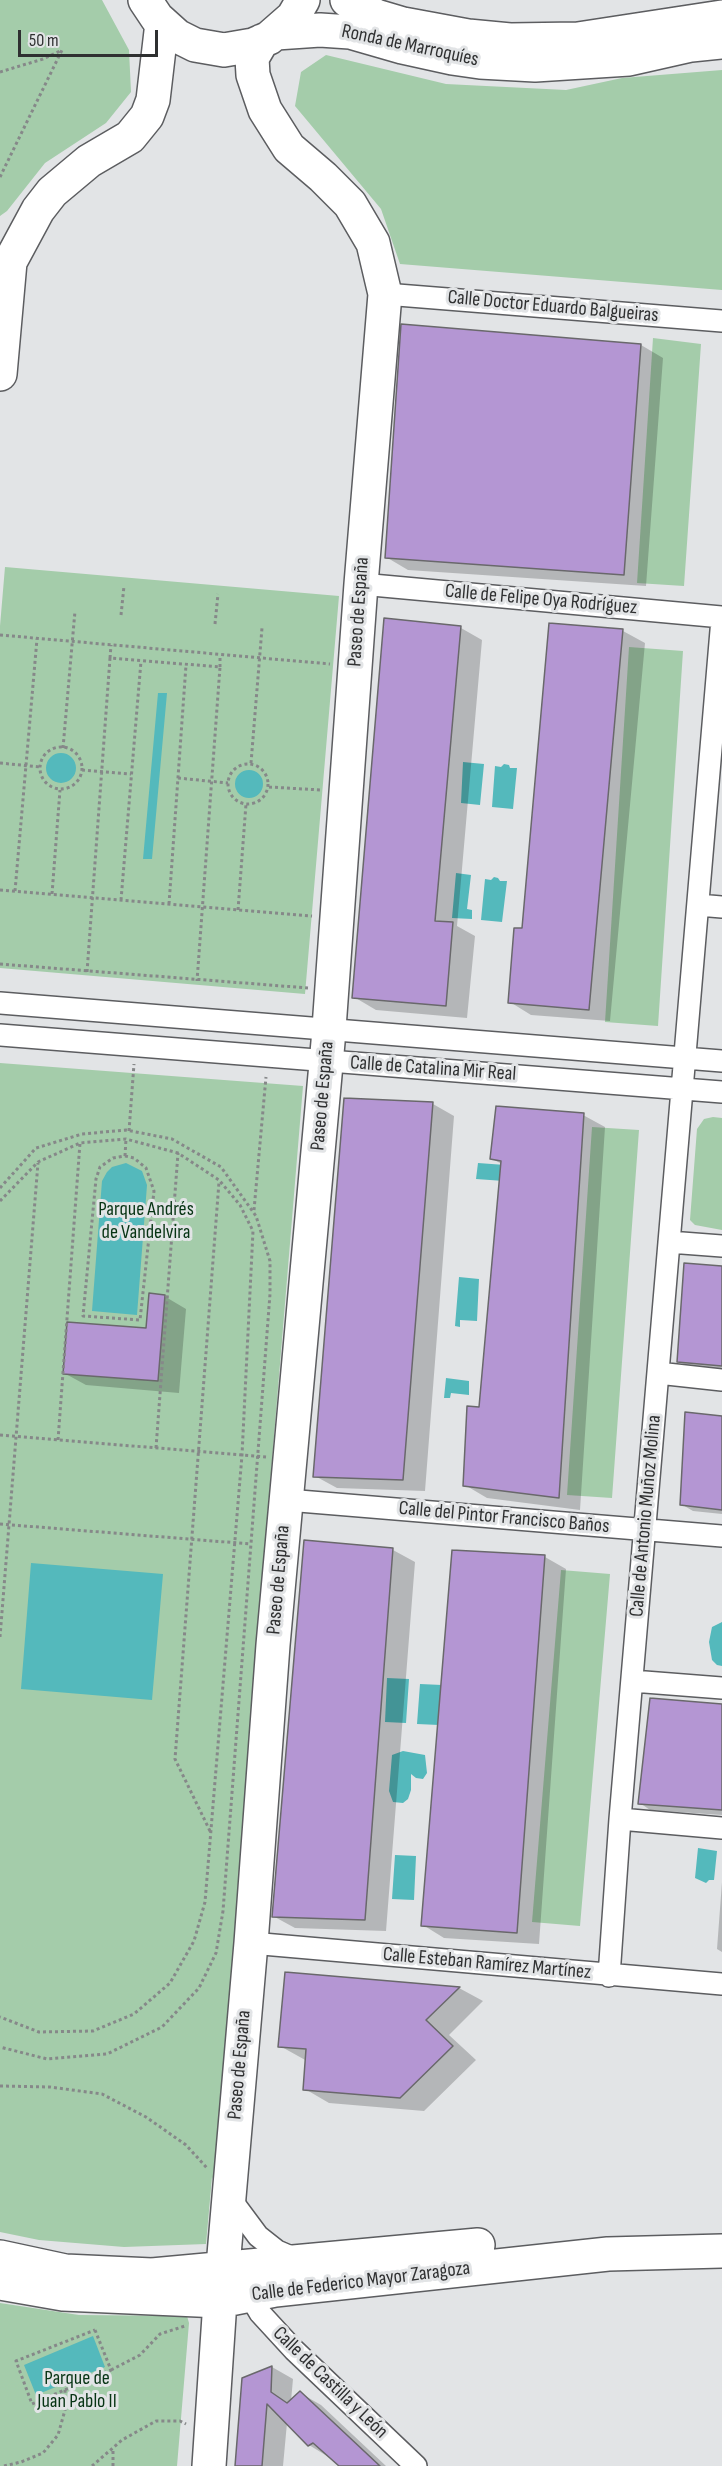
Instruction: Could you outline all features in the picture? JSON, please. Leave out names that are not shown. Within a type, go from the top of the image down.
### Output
[{"type":"main road","points":[[269,37],[293,17],[303,0]]},
{"type":"main road","name":"Ronda de Marroquíes","points":[[347,0],[376,16],[403,24],[468,36],[510,40],[578,39],[722,17]]},
{"type":"main road","points":[[0,374],[5,262],[52,192],[89,161],[130,137],[147,116],[154,93],[154,12]]},
{"type":"main road","name":"Ronda de Marroquíes","points":[[154,12],[186,41],[214,49],[234,49],[269,37],[327,30],[350,32],[452,58],[535,65],[629,59],[691,45],[722,42]]},
{"type":"main road","name":"Paseo de España","points":[[209,2466],[235,2298],[223,2268],[220,2185],[251,1943],[267,1545],[286,1500],[327,1045],[385,294],[373,243],[350,204],[289,148],[265,110],[253,75],[252,58],[269,37]]},
{"type":"main road","name":"Calle de Federico Mayor Zaragoza","points":[[0,2258],[65,2271],[152,2275],[607,2232],[722,2230]]},
{"type":"main road","name":"Calle de Federico Mayor Zaragoza","points":[[0,2283],[63,2294],[235,2298],[275,2290],[608,2254],[722,2251]]},
{"type":"street","name":"Calle Doctor Eduardo Balgueiras","points":[[385,294],[722,321]]},
{"type":"street","name":"Calle de Felipe Oya Rodríguez","points":[[361,584],[722,618]]},
{"type":"street","name":"Calle de Antonio Muñoz Molina","points":[[609,1976],[620,1819],[698,905],[716,762],[722,618]]},
{"type":"street","points":[[698,905],[722,907]]},
{"type":"street","name":"Calle de Catalina Mir Real","points":[[0,1003],[682,1089],[722,1092]]},
{"type":"street","name":"Calle de Catalina Mir Real","points":[[0,1035],[722,1060]]},
{"type":"street","points":[[669,1242],[722,1246]]},
{"type":"street","points":[[658,1373],[722,1380]]},
{"type":"street","name":"Calle del Pintor Francisco Baños","points":[[286,1500],[722,1536]]},
{"type":"street","points":[[632,1681],[722,1688]]},
{"type":"street","points":[[620,1819],[722,1828]]},
{"type":"street","name":"Calle Esteban Ramírez Martínez","points":[[251,1943],[609,1976],[722,1984]]},
{"type":"street","points":[[220,2185],[258,2236],[277,2251],[299,2260]]},
{"type":"street","name":"Calle de Castilla y León","points":[[235,2298],[260,2313],[294,2350],[416,2466]]},
{"type":"path","points":[[0,72],[43,59],[62,50],[0,177]]},
{"type":"path","points":[[121,615],[124,586]]},
{"type":"path","points":[[215,624],[218,594]]},
{"type":"path","points":[[63,748],[75,611]]},
{"type":"path","points":[[251,763],[262,628]]},
{"type":"path","points":[[0,635],[331,664]]},
{"type":"path","points":[[15,891],[37,638]]},
{"type":"path","points":[[87,972],[111,645]]},
{"type":"path","points":[[197,981],[220,655]]},
{"type":"path","points":[[110,658],[220,667]]},
{"type":"path","points":[[121,900],[141,661]]},
{"type":"path","points":[[169,904],[186,665]]},
{"type":"path","points":[[55,748],[63,748],[80,758],[82,770],[77,782],[60,790],[53,788],[43,779],[40,766],[48,752],[55,748]]},
{"type":"path","points":[[0,763],[40,766]]},
{"type":"path","points":[[251,763],[257,765],[266,774],[269,787],[263,798],[246,804],[234,798],[228,783],[232,771],[251,763]]},
{"type":"path","points":[[82,770],[131,774]]},
{"type":"path","points":[[178,778],[228,783]]},
{"type":"path","points":[[269,787],[322,790]]},
{"type":"path","points":[[52,894],[60,790]]},
{"type":"path","points":[[238,910],[246,804]]},
{"type":"path","points":[[0,890],[321,917]]},
{"type":"path","points":[[0,964],[331,991]]},
{"type":"path","points":[[129,1131],[134,1065]]},
{"type":"path","points":[[254,1212],[266,1074]]},
{"type":"path","points":[[0,1188],[36,1148],[82,1134],[129,1131],[172,1139],[221,1167],[254,1212],[270,1261],[270,1294],[258,1457],[267,1545],[224,1911],[216,1953],[199,1988],[162,2026],[107,2054],[47,2059],[0,2047]]},
{"type":"path","points":[[125,1156],[126,1139]]},
{"type":"path","points":[[0,1201],[38,1162],[80,1143],[126,1139],[178,1153],[219,1180],[240,1205],[254,1231],[242,1455],[205,1902],[194,1941],[170,1983],[134,2014],[93,2031],[39,2032],[0,2018]]},
{"type":"path","points":[[58,1440],[80,1143]]},
{"type":"path","points":[[156,1448],[178,1153]]},
{"type":"path","points":[[125,1156],[134,1158],[146,1168],[154,1191],[141,1320],[83,1316],[96,1179],[100,1167],[113,1158],[125,1156]]},
{"type":"path","points":[[0,1637],[38,1162]]},
{"type":"path","points":[[210,1831],[175,1759],[219,1180]]},
{"type":"path","points":[[0,1435],[268,1457]]},
{"type":"path","points":[[0,1524],[267,1545]]},
{"type":"path","points":[[0,2086],[50,2086],[102,2094],[146,2117],[186,2145],[220,2185]]},
{"type":"path","points":[[111,2370],[95,2330],[15,2361],[32,2404],[111,2370],[140,2355],[160,2334],[187,2326]]},
{"type":"path","points":[[4,2466],[43,2453],[58,2435],[65,2410],[66,2389]]},
{"type":"path","points":[[92,2466],[113,2448],[156,2421],[180,2421],[187,2424]]},
{"type":"path","points":[[113,2448],[113,2466]]},
{"type":"green space","points":[[0,0],[102,0],[129,50],[131,92],[106,123],[45,163],[7,211],[0,216]]},
{"type":"green space","points":[[326,55],[446,84],[566,90],[622,78],[722,70],[722,290],[400,264],[381,209],[295,106],[301,72]]},
{"type":"green space","points":[[653,338],[701,344],[684,586],[637,583]]},
{"type":"green space","points":[[5,567],[339,596],[305,994],[0,968],[0,626]]},
{"type":"green space","points":[[629,647],[683,651],[658,1026],[605,1022]]},
{"type":"green space","name":"Parque Andrés de Vandelvira","points":[[0,1063],[303,1086],[265,1545],[270,1546],[219,2197],[212,2177],[206,2244],[124,2247],[39,2240],[0,2232]]},
{"type":"green space","points":[[722,1118],[722,1230],[695,1225],[690,1220],[697,1129],[704,1119]]},
{"type":"green space","points":[[592,1127],[639,1130],[612,1498],[567,1495]]},
{"type":"green space","points":[[561,1570],[610,1574],[580,1926],[532,1922]]},
{"type":"green space","name":"Parque de Juan Pablo II","points":[[0,2303],[79,2315],[187,2316],[189,2323],[177,2466],[0,2466]]},
{"type":"water","points":[[158,693],[167,693],[152,859],[143,859]]},
{"type":"water","points":[[61,753],[72,757],[76,768],[72,779],[61,783],[50,779],[46,768],[50,757]]},
{"type":"water","points":[[463,762],[484,764],[480,805],[461,803]]},
{"type":"water","points":[[504,764],[509,765],[510,768],[517,768],[513,809],[492,807],[495,766],[501,767]]},
{"type":"water","points":[[249,770],[259,774],[263,784],[259,794],[249,798],[239,794],[235,784],[239,774]]},
{"type":"water","points":[[456,873],[471,875],[467,909],[472,910],[472,919],[452,918]]},
{"type":"water","points":[[494,877],[500,881],[507,881],[502,922],[481,920],[485,879],[491,880]]},
{"type":"water","points":[[126,1163],[142,1171],[147,1185],[137,1315],[92,1311],[102,1181],[112,1167]]},
{"type":"water","points":[[478,1163],[505,1165],[504,1181],[476,1179]]},
{"type":"water","points":[[459,1277],[479,1279],[477,1321],[460,1320],[460,1327],[455,1326]]},
{"type":"water","points":[[446,1378],[469,1381],[469,1395],[451,1393],[450,1398],[444,1398]]},
{"type":"water","points":[[31,1563],[163,1574],[152,1700],[21,1689]]},
{"type":"water","points":[[722,1622],[722,1666],[712,1660],[709,1642],[712,1627]]},
{"type":"water","points":[[387,1678],[409,1679],[406,1723],[385,1722]]},
{"type":"water","points":[[420,1684],[442,1685],[439,1725],[417,1724]]},
{"type":"water","points":[[403,1751],[425,1755],[427,1773],[423,1779],[411,1774],[411,1790],[408,1799],[403,1803],[393,1802],[389,1791],[392,1755]]},
{"type":"water","points":[[698,1848],[717,1851],[714,1880],[706,1883],[695,1878]]},
{"type":"water","points":[[395,1855],[416,1856],[414,1900],[392,1899]]},
{"type":"water","points":[[93,2336],[105,2367],[36,2395],[24,2365]]},
{"type":"building","points":[[401,324],[641,344],[624,575],[385,558]]},
{"type":"building","points":[[384,618],[461,626],[435,921],[453,922],[446,1006],[352,998]]},
{"type":"building","points":[[549,623],[623,629],[589,1010],[508,1003],[514,928],[522,928]]},
{"type":"building","points":[[344,1098],[433,1102],[403,1480],[313,1477]]},
{"type":"building","points":[[496,1106],[584,1113],[559,1498],[463,1486],[467,1406],[479,1407],[501,1161],[490,1159]]},
{"type":"building","points":[[684,1263],[722,1266],[722,1366],[677,1362]]},
{"type":"building","points":[[149,1293],[165,1295],[158,1381],[63,1374],[67,1322],[146,1328]]},
{"type":"building","points":[[685,1412],[722,1416],[722,1510],[680,1505]]},
{"type":"building","points":[[304,1540],[393,1548],[365,1920],[272,1917]]},
{"type":"building","points":[[452,1550],[545,1555],[517,1933],[421,1926]]},
{"type":"building","points":[[650,1698],[722,1704],[722,1810],[638,1804]]},
{"type":"building","points":[[285,1972],[460,1987],[426,2020],[453,2046],[400,2098],[303,2090],[306,2049],[278,2047]]},
{"type":"building","points":[[272,2366],[271,2392],[287,2403],[300,2391],[380,2466],[339,2466],[313,2443],[308,2446],[267,2404],[262,2466],[235,2466],[242,2378]]}]
